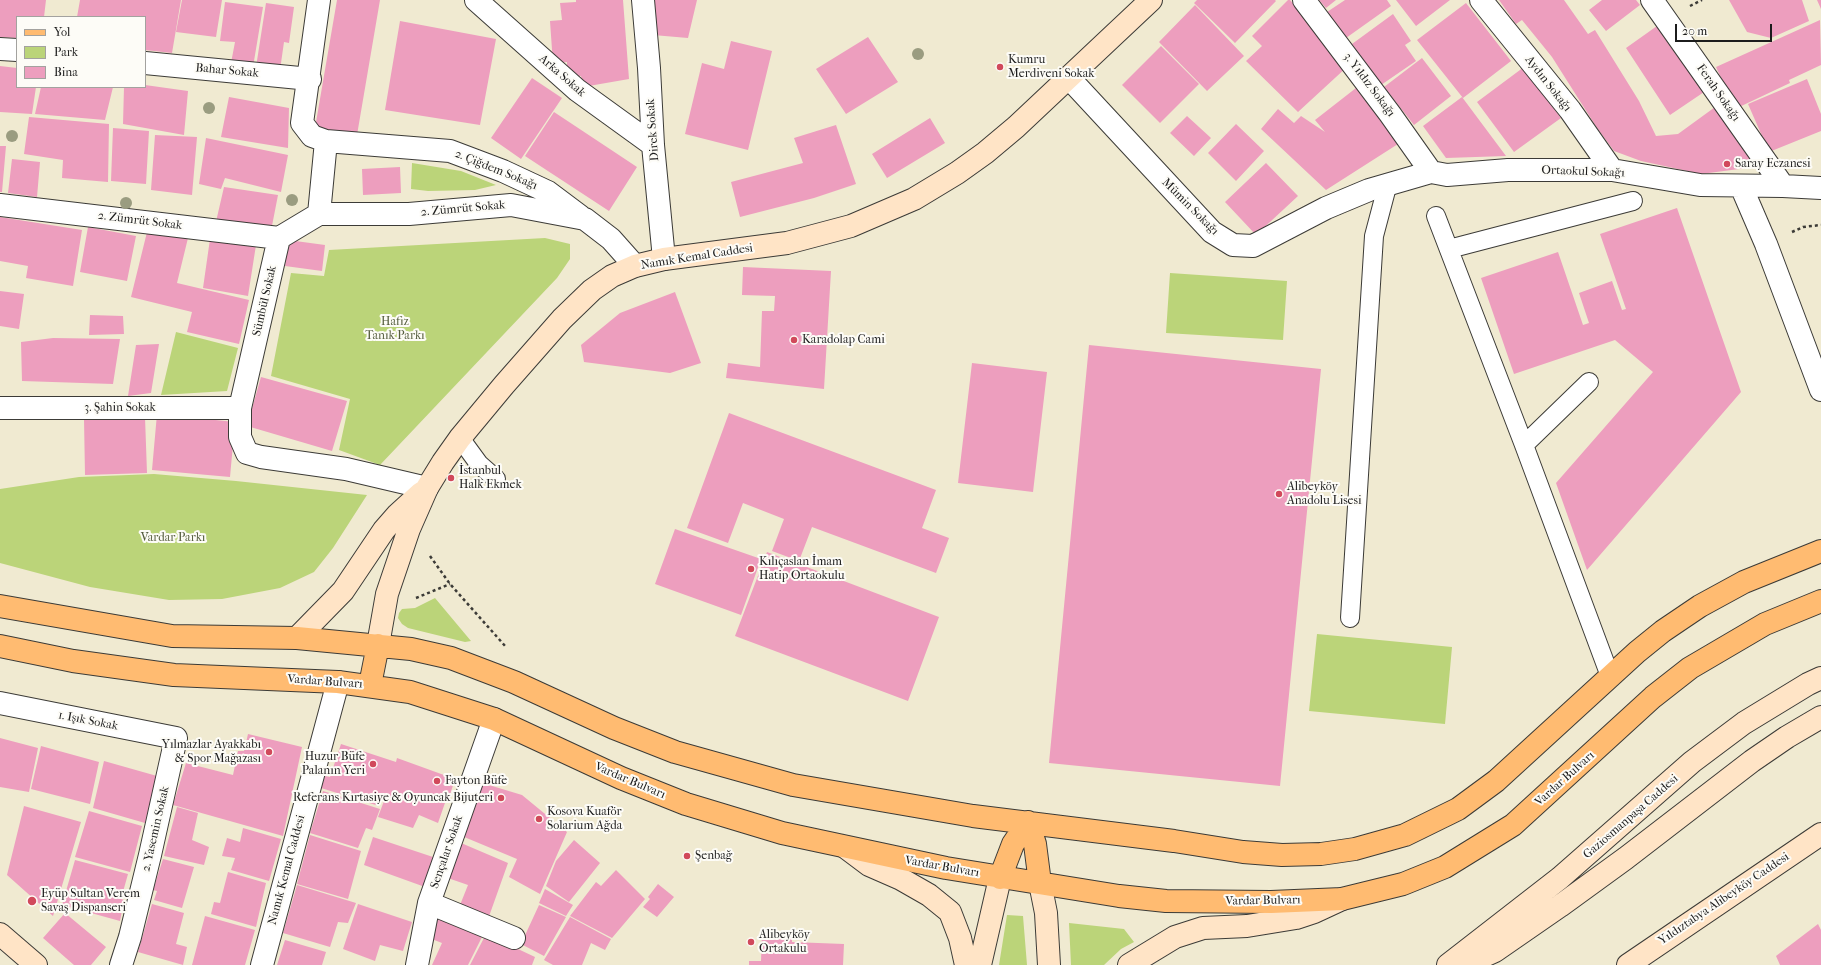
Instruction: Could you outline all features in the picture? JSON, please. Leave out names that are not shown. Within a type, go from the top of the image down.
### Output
[{"type":"main road","name":"Namık Kemal Caddesi","points":[[378,645],[387,594],[409,529],[427,488],[460,438],[562,320],[592,290],[612,276],[635,266],[664,259],[793,241],[851,226],[914,199],[985,153],[1016,127],[1151,0]]},
{"type":"main road","points":[[297,638],[343,591],[384,530],[398,514],[427,488]]},
{"type":"main road","points":[[0,606],[172,636],[297,638],[411,649],[451,658],[514,682],[614,728],[675,752],[793,785],[966,815],[1174,841],[1242,852],[1282,855],[1321,854],[1355,849],[1404,835],[1458,809],[1496,781],[1610,676],[1663,631],[1700,606],[1744,582],[1821,551]]},
{"type":"main road","name":"Vardar Bulvarı","points":[[0,646],[73,661],[174,675],[338,682],[370,685],[410,692],[494,719],[621,778],[686,804],[782,833],[845,848],[1000,878],[1119,896],[1166,901],[1271,902],[1342,899],[1404,884],[1445,867],[1513,825],[1653,697],[1690,668],[1765,624],[1821,601]]},
{"type":"main road","points":[[370,685],[378,645]]},
{"type":"main road","name":"Gaziosmanpaşa Caddesi","points":[[1448,965],[1560,878],[1698,758],[1744,723],[1808,684],[1821,678]]},
{"type":"main road","name":"Gaziosmanpaşa Caddesi","points":[[1464,965],[1495,951],[1560,906],[1626,858],[1752,761],[1787,737],[1821,717]]},
{"type":"main road","points":[[980,965],[1000,878],[1013,844],[1028,822]]},
{"type":"main road","points":[[1028,822],[1035,844],[1040,883],[1046,913],[1049,965]]},
{"type":"main road","name":"Yıldıztabya Alibeyköy Caddesi","points":[[1628,965],[1821,834]]},
{"type":"main road","points":[[845,848],[869,865],[901,879],[929,895],[950,912],[960,938],[966,965]]},
{"type":"main road","points":[[1129,965],[1175,937],[1203,928],[1247,926],[1296,918],[1314,912],[1342,899]]},
{"type":"main road","points":[[0,934],[36,965]]},
{"type":"street","points":[[279,238],[320,214],[326,141],[312,136],[302,123],[310,79],[319,0]]},
{"type":"street","name":"Arka Sokak","points":[[476,0],[577,90],[653,145]]},
{"type":"street","name":"Direk Sokak","points":[[643,0],[649,68],[653,145],[664,259]]},
{"type":"street","name":"3. Yıldız Sokağı","points":[[1304,0],[1358,70],[1431,172]]},
{"type":"street","name":"Aydın Sokağı","points":[[1481,0],[1570,110],[1612,170]]},
{"type":"street","name":"Ferah Sokağı","points":[[1652,0],[1783,186]]},
{"type":"street","points":[[0,49],[16,50]]},
{"type":"street","name":"Bahar Sokak","points":[[146,63],[310,79]]},
{"type":"street","name":"Mümin Sokağı","points":[[1069,78],[1212,232],[1233,245],[1253,246],[1326,208],[1388,183],[1431,172]]},
{"type":"street","name":"2. Çiğdem Sokağı","points":[[326,141],[450,151],[504,170],[548,192],[585,220]]},
{"type":"street","name":"Ortaokul Sokağı","points":[[1431,172],[1447,175],[1508,170],[1612,170],[1700,185],[1821,188]]},
{"type":"street","points":[[1741,186],[1766,244],[1821,390]]},
{"type":"street","name":"2. Zümrüt Sokak","points":[[0,205],[279,238]]},
{"type":"street","name":"2. Zümrüt Sokak","points":[[320,214],[408,214],[511,205],[585,220],[611,239],[635,266]]},
{"type":"street","name":"Sümbül Sokak","points":[[279,238],[240,408],[240,437],[247,453],[260,458],[346,470],[427,488]]},
{"type":"street","name":"3. Şahin Sokak","points":[[0,408],[240,408]]},
{"type":"street","name":"Namık Kemal Caddesi","points":[[262,965],[338,682]]},
{"type":"street","name":"1. Işık Sokak","points":[[0,703],[176,738]]},
{"type":"street","name":"Sençalar Sokak","points":[[417,965],[429,903],[494,719]]},
{"type":"street","name":"2. Yasemin Sokak","points":[[121,965],[130,937],[150,855],[176,738]]},
{"type":"street","points":[[429,903],[514,938]]},
{"type":"lane","points":[[1350,618],[1374,236],[1388,183]]},
{"type":"lane","points":[[1449,249],[1633,201]]},
{"type":"lane","points":[[1436,216],[1524,445],[1610,676]]},
{"type":"lane","points":[[1524,445],[1589,382]]},
{"type":"lane","points":[[460,438],[479,464],[496,479]]},
{"type":"path","points":[[409,529],[450,584],[511,652]]},
{"type":"green space","points":[[412,163],[461,171],[496,185],[475,190],[428,191],[411,189]]},
{"type":"green space","name":"Hafız Tanık Parkı","points":[[545,238],[570,244],[570,259],[557,278],[380,465],[339,450],[350,399],[271,376],[291,273],[324,276],[329,250]]},
{"type":"green space","points":[[1170,273],[1287,281],[1283,340],[1166,333]]},
{"type":"green space","points":[[176,332],[238,348],[227,391],[161,395]]},
{"type":"green space","name":"Vardar Parkı","points":[[154,474],[367,495],[333,548],[314,572],[280,588],[222,599],[169,600],[90,587],[0,563],[0,489],[79,477]]},
{"type":"green space","points":[[435,598],[471,641],[465,642],[408,628],[402,624],[398,618],[402,609],[415,608]]},
{"type":"green space","points":[[1317,634],[1452,647],[1445,724],[1309,711]]},
{"type":"green space","points":[[1007,915],[1023,916],[1027,965],[999,965]]},
{"type":"green space","points":[[1069,923],[1124,929],[1134,942],[1121,949],[1104,965],[1071,965]]},
{"type":"building","points":[[0,0],[46,0],[44,16],[16,16],[16,38],[0,37]]},
{"type":"building","points":[[80,0],[181,0],[172,53],[146,50],[146,16],[77,16]]},
{"type":"building","points":[[182,0],[222,0],[216,37],[176,32]]},
{"type":"building","points":[[337,0],[380,0],[357,135],[315,128]]},
{"type":"building","points":[[576,0],[623,0],[629,79],[583,87],[581,76],[567,78],[567,62],[553,64],[550,21],[562,20],[560,3],[576,2]]},
{"type":"building","points":[[650,0],[697,0],[688,38],[653,35]]},
{"type":"building","points":[[1197,0],[1276,1],[1235,43],[1194,3]]},
{"type":"building","points":[[1288,0],[1290,0],[1319,31],[1348,66],[1298,112],[1246,61],[1262,46],[1252,36]]},
{"type":"building","points":[[1319,0],[1336,0],[1326,8]]},
{"type":"building","points":[[1345,0],[1387,0],[1391,6],[1346,38],[1327,12]]},
{"type":"building","points":[[1396,0],[1450,0],[1416,26]]},
{"type":"building","points":[[1499,0],[1564,0],[1588,34],[1595,30],[1639,101],[1656,136],[1678,134],[1722,102],[1762,166],[1701,174],[1641,161],[1614,151],[1597,128],[1552,57],[1522,20],[1516,24]]},
{"type":"building","points":[[1602,0],[1636,0],[1640,5],[1606,31],[1589,10]]},
{"type":"building","points":[[1729,0],[1802,0],[1809,21],[1771,38],[1747,32]]},
{"type":"building","points":[[1817,0],[1821,0],[1821,9]]},
{"type":"building","points":[[225,2],[263,7],[253,67],[231,63],[235,42],[220,41]]},
{"type":"building","points":[[266,3],[294,7],[289,43],[284,42],[280,70],[256,67]]},
{"type":"building","points":[[1466,3],[1511,61],[1463,98],[1417,40]]},
{"type":"building","points":[[1195,5],[1244,56],[1207,91],[1159,42]]},
{"type":"building","points":[[1393,14],[1411,41],[1405,45],[1416,61],[1381,85],[1352,44]]},
{"type":"building","points":[[1820,20],[1821,65],[1789,80],[1790,83],[1735,109],[1716,67]]},
{"type":"building","points":[[400,21],[496,39],[480,125],[385,110]]},
{"type":"building","points":[[1657,26],[1710,88],[1670,115],[1626,48]]},
{"type":"building","points":[[868,37],[898,82],[846,114],[816,69]]},
{"type":"building","points":[[731,41],[772,51],[748,150],[685,134],[702,63],[724,69]]},
{"type":"building","points":[[1161,46],[1199,84],[1160,123],[1122,85]]},
{"type":"building","points":[[1422,58],[1451,96],[1414,125],[1384,87]]},
{"type":"building","points":[[0,66],[16,68],[16,88],[36,88],[32,114],[0,112]]},
{"type":"building","points":[[1524,67],[1561,118],[1514,152],[1477,102]]},
{"type":"building","points":[[532,78],[562,98],[521,159],[491,138]]},
{"type":"building","points":[[1807,79],[1821,114],[1821,131],[1769,152],[1748,104]]},
{"type":"building","points":[[146,85],[188,91],[184,135],[123,124],[124,88],[146,88]]},
{"type":"building","points":[[41,88],[113,88],[105,120],[35,114]]},
{"type":"building","points":[[1356,88],[1398,144],[1326,190],[1261,129],[1278,109],[1294,123],[1301,116],[1325,132],[1315,120]]},
{"type":"building","points":[[229,97],[289,108],[288,148],[221,137]]},
{"type":"building","points":[[1462,97],[1506,156],[1446,158],[1423,126]]},
{"type":"building","points":[[554,112],[637,167],[609,211],[525,156]]},
{"type":"building","points":[[1187,116],[1211,138],[1194,156],[1170,133]]},
{"type":"building","points":[[29,117],[109,124],[108,182],[62,178],[63,160],[24,154]]},
{"type":"building","points":[[930,118],[945,143],[887,178],[872,154]]},
{"type":"building","points":[[1236,124],[1264,151],[1236,181],[1208,153]]},
{"type":"building","points":[[836,125],[856,184],[814,198],[740,217],[731,182],[803,163],[794,138]]},
{"type":"building","points":[[113,128],[149,131],[146,184],[111,181]]},
{"type":"building","points":[[155,135],[197,137],[192,195],[151,190]]},
{"type":"building","points":[[206,138],[288,155],[281,192],[225,178],[221,189],[199,184]]},
{"type":"building","points":[[0,146],[6,146],[2,192],[0,192]]},
{"type":"building","points":[[12,159],[40,162],[37,197],[8,193]]},
{"type":"building","points":[[1266,163],[1298,196],[1256,235],[1225,202]]},
{"type":"building","points":[[400,167],[401,193],[363,195],[362,169]]},
{"type":"building","points":[[224,187],[278,195],[271,231],[215,226]]},
{"type":"building","points":[[1677,208],[1741,392],[1587,570],[1556,483],[1653,372],[1615,340],[1514,374],[1481,278],[1558,252],[1583,325],[1589,323],[1579,293],[1612,281],[1622,310],[1626,309],[1600,234]]},
{"type":"building","points":[[0,217],[82,230],[73,286],[26,278],[28,266],[0,261]]},
{"type":"building","points":[[88,227],[136,236],[127,281],[80,272]]},
{"type":"building","points":[[148,228],[188,238],[177,283],[249,300],[239,344],[187,332],[192,312],[131,297]]},
{"type":"building","points":[[210,239],[256,245],[248,296],[203,288]]},
{"type":"building","points":[[288,240],[325,245],[322,271],[285,266]]},
{"type":"building","points":[[743,267],[831,271],[824,389],[726,378],[728,363],[760,367],[762,311],[774,311],[775,296],[742,295]]},
{"type":"building","points":[[0,291],[24,294],[19,329],[0,326]]},
{"type":"building","points":[[675,292],[701,363],[670,373],[584,362],[581,345],[620,313]]},
{"type":"building","points":[[90,315],[123,316],[124,334],[89,335]]},
{"type":"building","points":[[53,338],[120,339],[113,384],[22,381],[21,342]]},
{"type":"building","points":[[159,344],[151,393],[128,396],[136,345]]},
{"type":"building","points":[[1089,345],[1321,369],[1280,786],[1049,763]]},
{"type":"building","points":[[972,363],[1047,372],[1033,492],[958,483]]},
{"type":"building","points":[[261,377],[347,401],[332,451],[247,426]]},
{"type":"building","points":[[729,413],[936,490],[922,528],[949,538],[936,573],[812,527],[799,561],[772,551],[784,519],[743,503],[728,543],[687,528]]},
{"type":"building","points":[[157,414],[235,422],[230,477],[152,470]]},
{"type":"building","points":[[145,417],[147,473],[85,475],[84,419]]},
{"type":"building","points":[[675,529],[761,559],[741,615],[655,584]]},
{"type":"building","points":[[767,552],[939,617],[908,701],[735,636]]},
{"type":"building","points":[[248,734],[302,747],[283,836],[173,805],[186,763],[233,775],[238,751],[244,751]]},
{"type":"building","points":[[0,738],[38,748],[29,792],[0,787]]},
{"type":"building","points":[[341,744],[396,762],[397,758],[455,779],[448,801],[446,800],[438,823],[419,815],[413,828],[378,817],[384,801],[381,800],[379,806],[321,788],[325,776],[330,777]]},
{"type":"building","points":[[41,746],[99,762],[90,804],[31,789]]},
{"type":"building","points":[[104,761],[157,776],[145,823],[93,808]]},
{"type":"building","points":[[479,782],[522,795],[567,832],[540,894],[509,877],[517,859],[457,834]]},
{"type":"building","points":[[323,791],[380,809],[372,830],[366,828],[358,848],[310,833]]},
{"type":"building","points":[[24,806],[81,822],[53,916],[7,875]]},
{"type":"building","points":[[177,807],[198,813],[192,840],[209,847],[204,865],[164,856]]},
{"type":"building","points":[[89,811],[142,826],[130,872],[75,857]]},
{"type":"building","points":[[243,828],[281,839],[269,881],[231,870],[235,858],[222,856],[227,838],[240,842]]},
{"type":"building","points":[[310,835],[361,851],[348,899],[297,884]]},
{"type":"building","points":[[373,837],[433,857],[425,887],[364,865]]},
{"type":"building","points":[[454,840],[508,863],[487,922],[458,910],[468,885],[442,876]]},
{"type":"building","points":[[574,840],[600,863],[569,902],[546,886],[556,861]]},
{"type":"building","points":[[163,859],[194,867],[182,908],[154,900],[157,891],[153,890]]},
{"type":"building","points":[[75,860],[128,874],[121,899],[124,900],[120,921],[62,905]]},
{"type":"building","points":[[616,870],[645,899],[612,938],[570,916],[596,882],[601,886]]},
{"type":"building","points":[[228,872],[266,883],[256,927],[211,914],[214,902],[220,903]]},
{"type":"building","points":[[658,884],[674,897],[657,917],[643,907],[650,899],[648,897]]},
{"type":"building","points":[[297,885],[356,903],[348,923],[338,922],[330,947],[283,933]]},
{"type":"building","points":[[545,889],[573,905],[566,916],[539,903]]},
{"type":"building","points":[[152,904],[184,913],[176,944],[187,947],[183,965],[138,952]]},
{"type":"building","points":[[358,904],[412,922],[403,951],[380,945],[375,961],[343,949]]},
{"type":"building","points":[[539,905],[566,917],[544,956],[521,944]]},
{"type":"building","points":[[65,913],[106,947],[91,965],[74,965],[43,938]]},
{"type":"building","points":[[438,913],[484,933],[468,965],[432,965],[442,943],[429,938]]},
{"type":"building","points":[[205,916],[255,930],[245,965],[192,965]]},
{"type":"building","points":[[570,917],[611,939],[605,950],[591,943],[582,965],[553,965],[544,960]]},
{"type":"building","points":[[1818,924],[1821,930],[1821,965],[1780,965],[1776,956]]},
{"type":"building","points":[[762,931],[792,933],[792,942],[844,944],[843,965],[749,965],[749,961],[761,961]]},
{"type":"building","points":[[486,934],[535,957],[532,965],[470,965]]},
{"type":"building","points":[[285,940],[326,952],[322,965],[277,965]]},
{"type":"place","name":"Kumru Merdiveni Sokak","points":[[1000,67]]},
{"type":"place","name":"Saray Eczanesi","points":[[1727,164]]},
{"type":"place","name":"Karadolap Cami","points":[[794,340]]},
{"type":"place","name":"İstanbul Halk Ekmek","points":[[451,478]]},
{"type":"place","name":"Alibeyköy Anadolu Lisesi","points":[[1279,494]]},
{"type":"place","name":"Kılıçaslan İmam Hatip Ortaokulu","points":[[751,569]]},
{"type":"place","name":"Yılmazlar Ayakkabı & Spor Mağazası","points":[[269,752]]},
{"type":"place","name":"Huzur Büfe Palanın Yeri","points":[[373,764]]},
{"type":"place","name":"Fayton Büfe","points":[[437,781]]},
{"type":"place","name":"Referans Kırtasiye & Oyuncak Bijuteri","points":[[501,798]]},
{"type":"place","name":"Kosova Kuaför Solarium Ağda","points":[[539,819]]},
{"type":"place","name":"Şenbağ","points":[[687,856]]},
{"type":"place","name":"Eyüp Sultan Verem Savaş Dispanseri","points":[[32,901]]},
{"type":"place","name":"Alibeyköy Ortakulu","points":[[751,942]]}]
